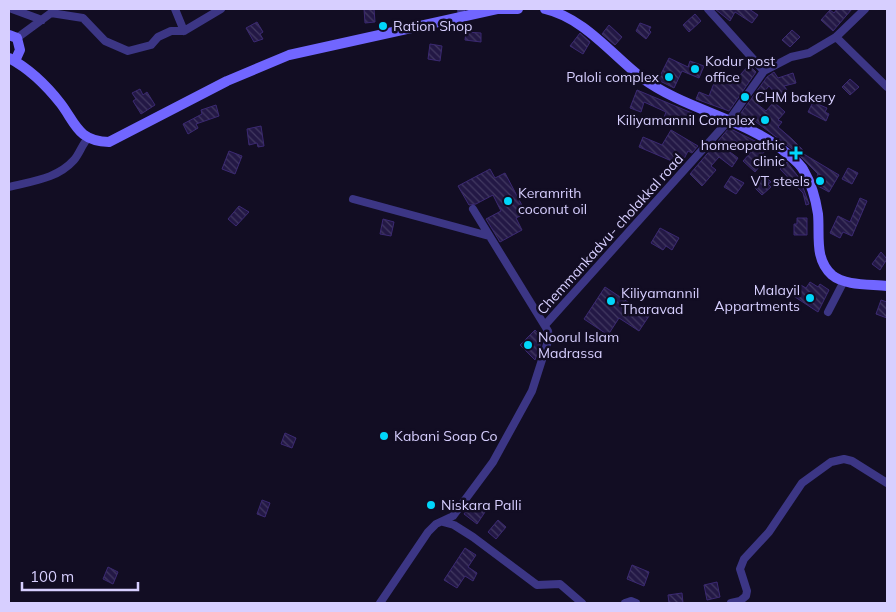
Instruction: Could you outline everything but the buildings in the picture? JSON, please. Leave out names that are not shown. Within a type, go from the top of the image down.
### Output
[{"type":"main road","points":[[13,37],[20,50],[12,60],[38,79],[61,104],[76,129],[101,142],[115,140],[204,93],[289,55],[462,13],[518,9]]},
{"type":"main road","points":[[545,9],[570,17],[660,90],[730,119],[774,142],[804,170],[816,208],[817,232],[824,265],[833,275],[844,281],[887,286]]},
{"type":"street","points":[[12,9],[42,20]]},
{"type":"street","points":[[175,9],[184,31]]},
{"type":"street","points":[[13,37],[51,13],[83,18],[105,40],[128,51],[151,45],[158,37],[171,31],[184,31],[221,9]]},
{"type":"street","points":[[708,9],[764,71],[791,57],[809,53],[836,37],[865,9]]},
{"type":"street","points":[[836,37],[887,87]]},
{"type":"street","name":"Chemmankadvu- cholakkal road","points":[[380,603],[428,532],[436,524],[454,516],[493,462],[532,391],[540,371],[550,338],[545,325],[730,119],[764,71]]},
{"type":"street","points":[[9,187],[49,177],[65,169],[76,158],[82,144],[89,137]]},
{"type":"street","points":[[353,199],[489,236]]},
{"type":"street","points":[[473,209],[545,325]]},
{"type":"street","points":[[828,312],[844,281]]},
{"type":"street","points":[[731,603],[740,601],[746,596],[747,591],[740,569],[744,558],[769,532],[802,483],[831,462],[844,459],[852,461],[887,483]]},
{"type":"street","points":[[443,522],[473,537],[537,585],[560,584],[582,603]]},
{"type":"street","points":[[625,603],[631,601],[636,603]]},
{"type":"place","name":"Ration Shop","points":[[383,26]]},
{"type":"place","name":"Kodur post office","points":[[695,69]]},
{"type":"place","name":"Paloli complex","points":[[669,77]]},
{"type":"place","name":"CHM bakery","points":[[745,97]]},
{"type":"place","name":"Kiliyamannil Complex","points":[[765,120]]},
{"type":"place","name":"homeopathic clinic","points":[[796,153]]},
{"type":"place","name":"VT steels","points":[[820,181]]},
{"type":"place","name":"Keramrith coconut oil","points":[[508,201]]},
{"type":"place","name":"Malayil Appartments","points":[[810,298]]},
{"type":"place","name":"Kiliyamannil Tharavad","points":[[611,301]]},
{"type":"place","name":"Noorul Islam Madrassa","points":[[528,345]]},
{"type":"place","name":"Kabani Soap Co","points":[[384,436]]},
{"type":"place","name":"Niskara Palli","points":[[431,505]]}]
